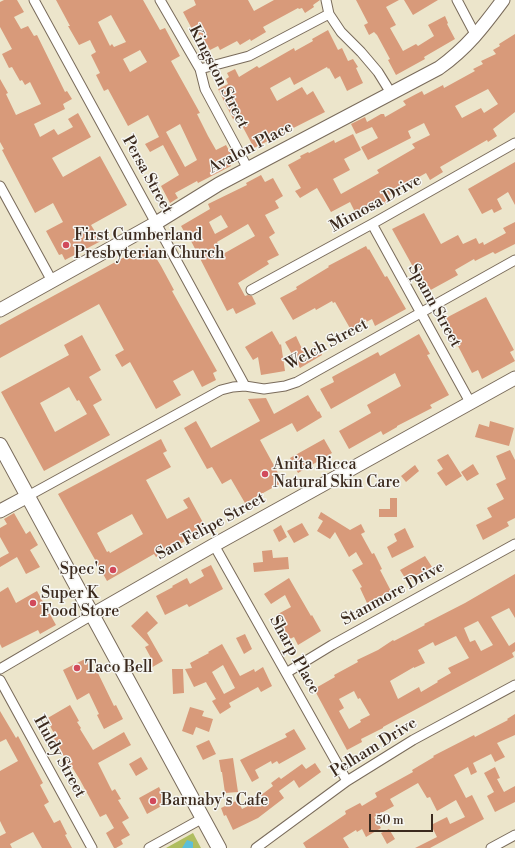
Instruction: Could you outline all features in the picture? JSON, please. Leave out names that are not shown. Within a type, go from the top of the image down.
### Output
[{"type":"main road","points":[[0,445],[219,848]]},
{"type":"street","name":"Persa Street","points":[[34,0],[245,386]]},
{"type":"street","name":"Kingston Street","points":[[160,0],[200,69],[206,89],[248,169]]},
{"type":"street","points":[[326,0],[329,14],[341,32],[378,72],[391,93]]},
{"type":"street","points":[[456,0],[476,36]]},
{"type":"street","name":"Avalon Place","points":[[0,310],[156,223],[219,184],[438,68],[455,57],[476,36],[503,0]]},
{"type":"street","points":[[200,69],[249,56],[329,14]]},
{"type":"street","name":"Mimosa Drive","points":[[251,290],[372,224],[515,143]]},
{"type":"street","points":[[0,186],[52,281]]},
{"type":"street","name":"Spann Street","points":[[372,224],[470,402]]},
{"type":"street","name":"Welch Street","points":[[0,511],[221,390],[233,386],[264,389],[285,386],[297,382],[515,260]]},
{"type":"street","name":"San Felipe Street","points":[[92,615],[214,545],[515,378]]},
{"type":"street","name":"Stanmore Drive","points":[[286,673],[332,645],[515,544]]},
{"type":"street","name":"Sharp Place","points":[[214,545],[347,780]]},
{"type":"street","points":[[0,669],[92,615]]},
{"type":"street","name":"Huldy Street","points":[[0,680],[92,848]]},
{"type":"street","name":"Pelham Drive","points":[[256,848],[347,780],[413,740],[515,685]]},
{"type":"street","points":[[149,848],[203,818]]},
{"type":"street","points":[[491,848],[515,834]]},
{"type":"green space","points":[[193,833],[201,848],[166,848]]},
{"type":"water","points":[[187,840],[193,842],[193,848],[182,848]]},
{"type":"building","points":[[4,0],[17,0],[24,12],[14,17],[21,29],[28,26],[34,36],[37,35],[65,92],[67,91],[72,99],[63,104],[65,109],[34,124],[40,137],[54,129],[58,135],[73,127],[68,119],[78,113],[91,137],[52,158],[63,177],[100,156],[127,205],[91,225],[101,241],[65,260],[62,254],[59,255],[46,231],[63,222],[53,203],[35,213],[2,150],[4,149],[0,142],[0,79],[8,93],[6,94],[16,115],[41,104],[30,82],[25,85],[22,80],[20,81],[12,67],[9,68],[2,54],[12,49],[0,27],[0,2]]},
{"type":"building","points":[[56,0],[143,0],[160,30],[165,28],[180,56],[171,61],[200,113],[197,114],[216,150],[226,145],[231,154],[226,157],[231,166],[198,183],[197,181],[175,193],[178,198],[170,203],[161,186],[179,175],[163,145],[150,152],[145,144],[159,137],[148,115],[128,126],[108,89],[104,91],[96,75],[100,73],[91,55],[96,52],[90,40],[79,45],[68,26],[70,26]],"holes":[[[111,15],[126,42],[114,47],[112,44],[110,46],[98,22]],[[140,50],[147,62],[130,72],[123,59]],[[180,124],[197,160],[185,167],[166,132]]]},
{"type":"building","points":[[194,0],[248,0],[254,11],[274,0],[320,0],[313,5],[314,7],[305,13],[302,8],[298,8],[263,27],[266,32],[251,41],[250,39],[240,45],[237,41],[220,50],[218,46],[210,50],[206,43],[204,44],[195,28],[192,29],[183,12],[196,5]]},
{"type":"building","points":[[356,0],[399,0],[386,7],[396,25],[390,28],[403,51],[416,44],[418,46],[434,36],[428,25],[445,16],[448,23],[447,24],[455,39],[424,57],[425,59],[396,75],[388,60],[390,59],[377,35],[374,32],[369,35],[364,25],[368,23]]},
{"type":"building","points":[[404,0],[438,0],[413,15]]},
{"type":"building","points":[[328,30],[338,50],[342,48],[348,61],[353,59],[358,67],[356,68],[363,83],[347,91],[340,76],[335,79],[327,67],[294,85],[290,77],[270,88],[277,101],[302,87],[307,95],[313,91],[325,112],[254,148],[237,116],[233,119],[218,89],[228,84],[226,79],[229,77],[227,73],[235,69],[239,77],[257,66],[259,68],[294,48],[295,51],[313,41],[312,39]]},
{"type":"building","points":[[515,34],[515,112],[493,129],[497,136],[488,142],[487,140],[440,167],[443,172],[430,180],[426,173],[410,182],[389,195],[392,200],[358,218],[350,202],[331,212],[317,188],[300,198],[295,191],[301,188],[288,165],[301,158],[300,156],[308,152],[309,153],[334,140],[335,143],[353,134],[361,150],[344,159],[350,170],[333,179],[341,194],[379,173],[377,170],[415,148],[412,144],[430,135],[424,123],[408,131],[411,138],[368,160],[361,147],[378,138],[372,127],[356,134],[351,124],[365,117],[367,122],[381,114],[384,114],[385,117],[406,105],[403,101],[422,91],[424,95],[443,85],[444,88],[475,71],[473,69],[483,64],[481,61],[496,54],[493,50],[500,46],[499,44]],"holes":[[[488,89],[498,104],[484,113],[481,108],[462,118],[455,106]]]},
{"type":"building","points":[[515,162],[515,205],[508,192],[497,199],[502,209],[494,213],[492,209],[482,214],[468,189]]},
{"type":"building","points":[[261,175],[265,182],[273,178],[283,196],[275,201],[279,208],[265,215],[275,233],[269,237],[279,255],[267,261],[269,264],[238,283],[245,296],[252,296],[256,304],[236,314],[233,308],[227,311],[190,239],[189,240],[181,226],[210,209],[208,204],[247,185],[246,183]],"holes":[[[221,215],[228,227],[215,234],[209,222]],[[248,224],[255,236],[223,254],[217,242]]]},
{"type":"building","points":[[424,213],[441,244],[458,235],[463,244],[476,238],[479,244],[483,242],[484,245],[506,233],[503,228],[515,222],[515,244],[495,254],[493,252],[475,261],[474,259],[455,270],[458,275],[427,292],[392,229]]},
{"type":"building","points":[[366,246],[385,277],[387,276],[406,309],[375,326],[372,319],[351,330],[335,302],[333,303],[332,301],[293,320],[280,298],[297,289],[296,287],[329,267],[328,266]]},
{"type":"building","points":[[141,248],[144,252],[150,248],[161,266],[174,290],[172,291],[217,371],[213,373],[216,380],[202,387],[193,370],[173,381],[181,395],[156,409],[130,362],[122,367],[115,355],[124,350],[99,304],[0,358],[0,325]]},
{"type":"building","points":[[486,297],[514,350],[510,352],[515,361],[482,379],[478,370],[472,373],[444,319]]},
{"type":"building","points":[[272,331],[280,345],[281,344],[285,371],[261,375],[258,357],[253,360],[245,347]]},
{"type":"building","points":[[419,334],[430,354],[427,355],[449,395],[430,405],[432,408],[383,435],[381,431],[349,449],[339,431],[371,413],[367,405],[401,386],[395,373],[331,409],[320,389],[334,382],[332,377],[378,352],[380,356]]},
{"type":"building","points":[[82,335],[101,370],[89,377],[102,400],[93,405],[110,435],[44,471],[1,392],[69,355],[64,345]],"holes":[[[69,387],[77,401],[79,400],[87,414],[55,432],[40,403]]]},
{"type":"building","points":[[296,336],[304,353],[317,345],[322,355],[300,368],[285,342]]},
{"type":"building","points":[[308,395],[322,417],[297,432],[292,423],[260,440],[283,482],[245,503],[231,479],[222,484],[212,467],[207,469],[184,428],[196,421],[211,448],[260,421],[248,399],[266,398],[274,414]]},
{"type":"building","points":[[490,421],[514,428],[509,446],[475,437],[479,424],[489,427]]},
{"type":"building","points":[[161,439],[167,451],[163,453],[171,467],[146,480],[167,519],[188,508],[183,500],[189,497],[206,528],[156,557],[154,554],[107,581],[58,494]],"holes":[[[132,514],[143,534],[110,553],[109,551],[107,552],[97,533]]]},
{"type":"building","points":[[324,439],[332,453],[298,473],[290,458]]},
{"type":"building","points":[[510,450],[515,460],[515,518],[507,522],[509,526],[483,540],[476,525],[492,517],[487,508],[504,499],[496,484],[506,479],[496,456]]},
{"type":"building","points":[[448,454],[462,476],[446,486],[437,473],[443,469],[437,460]]},
{"type":"building","points":[[473,464],[479,474],[467,481],[461,472]]},
{"type":"building","points":[[415,465],[419,471],[406,482],[401,476]]},
{"type":"building","points":[[390,498],[397,498],[397,517],[379,517],[379,509],[390,509]]},
{"type":"building","points":[[321,512],[350,530],[361,524],[365,532],[361,534],[372,554],[374,553],[382,569],[380,570],[391,591],[367,603],[360,588],[362,587],[352,570],[363,564],[356,552],[349,557],[335,532],[330,539],[317,531],[323,521],[318,518]]},
{"type":"building","points":[[14,513],[26,534],[30,531],[38,545],[30,550],[40,567],[26,574],[17,557],[0,567],[0,558],[9,553],[0,537],[0,528],[7,524],[4,519]]},
{"type":"building","points":[[302,523],[309,535],[294,543],[287,531]]},
{"type":"building","points":[[281,525],[287,537],[279,542],[273,530]]},
{"type":"building","points":[[405,528],[414,547],[392,558],[387,547],[397,541],[394,534]]},
{"type":"building","points":[[272,550],[273,558],[288,557],[289,569],[254,572],[253,563],[263,562],[262,551]]},
{"type":"building","points":[[425,556],[432,567],[407,581],[400,570]]},
{"type":"building","points":[[211,565],[223,589],[189,607],[187,604],[165,615],[156,596],[187,578],[190,584],[204,576],[201,570]]},
{"type":"building","points":[[515,574],[515,618],[509,608],[491,617],[509,646],[515,642],[515,651],[512,653],[514,657],[361,739],[362,742],[347,750],[314,689],[335,677],[334,675],[358,662],[357,660],[465,603]],"holes":[[[478,621],[493,645],[481,651],[475,640],[470,642],[464,628]],[[456,636],[469,658],[448,668],[451,673],[421,692],[419,687],[398,699],[390,681],[414,667],[425,663],[418,650],[433,642],[435,646]],[[354,691],[370,715],[360,720],[361,722],[349,729],[339,711],[344,708],[339,699]]]},
{"type":"building","points":[[289,578],[321,631],[298,645],[294,637],[290,639],[276,615],[291,607],[285,595],[271,604],[264,594]]},
{"type":"building","points":[[8,587],[16,603],[37,591],[56,625],[40,634],[38,630],[2,648],[0,644],[0,592]]},
{"type":"building","points":[[147,611],[158,623],[147,633],[163,661],[149,669],[144,662],[151,658],[145,647],[149,645],[131,626]]},
{"type":"building","points":[[245,634],[252,649],[244,654],[236,638]]},
{"type":"building","points":[[222,644],[240,676],[254,669],[255,672],[263,667],[272,686],[261,692],[258,687],[229,703],[231,707],[220,714],[212,701],[216,699],[206,682],[194,687],[185,669],[192,668],[190,663],[209,653],[208,652]],"holes":[[[223,665],[235,688],[224,694],[212,672]]]},
{"type":"building","points":[[87,658],[94,672],[97,671],[114,706],[116,705],[123,719],[104,729],[89,693],[77,700],[63,670]]},
{"type":"building","points":[[172,669],[183,669],[184,693],[173,694]]},
{"type":"building","points":[[70,705],[79,721],[77,722],[81,728],[80,729],[93,750],[124,732],[131,745],[98,763],[112,791],[115,789],[121,799],[118,800],[129,818],[122,822],[130,835],[121,840],[123,844],[116,848],[114,848],[106,833],[114,828],[106,814],[100,817],[80,780],[72,767],[70,767],[53,737],[55,735],[46,719]]},
{"type":"building","points":[[190,707],[204,711],[202,716],[213,719],[209,732],[196,727],[193,735],[182,731]]},
{"type":"building","points":[[0,711],[16,738],[18,736],[43,783],[40,785],[49,802],[44,805],[54,823],[60,820],[67,834],[65,835],[72,848],[42,848],[33,832],[10,844],[12,848],[0,848],[0,836],[6,833],[0,821],[0,771],[18,761],[6,739],[0,742]]},
{"type":"building","points":[[515,714],[515,735],[497,743],[505,757],[495,762],[491,754],[473,763],[477,772],[471,775],[468,767],[454,775],[466,798],[472,795],[484,819],[430,848],[415,848],[437,837],[431,825],[447,817],[450,824],[465,817],[456,800],[437,811],[430,797],[427,798],[418,783],[390,799],[394,806],[374,817],[381,828],[366,837],[362,829],[357,832],[356,830],[343,838],[349,848],[306,848],[303,843],[346,814],[345,811],[360,803],[362,806],[377,797],[375,793],[413,772],[412,770],[434,757],[433,756],[474,735],[475,737],[508,720],[507,719]]},
{"type":"building","points":[[294,729],[306,749],[279,764],[277,761],[272,764],[271,761],[255,770],[259,778],[252,782],[240,760],[287,737],[285,734]]},
{"type":"building","points":[[209,740],[216,754],[203,760],[196,746]]},
{"type":"building","points":[[141,757],[148,769],[136,776],[129,764]]},
{"type":"building","points":[[233,758],[238,792],[225,793],[219,760]]},
{"type":"building","points":[[315,763],[321,772],[299,788],[294,780],[279,791],[284,798],[258,818],[233,830],[221,808],[238,800],[242,809],[258,801],[256,799],[273,786],[271,783],[279,777],[281,779],[302,764],[306,769]]},
{"type":"building","points":[[495,767],[500,778],[497,779],[504,792],[515,786],[515,802],[495,812],[487,796],[494,792],[484,773]]},
{"type":"building","name":"Barnaby's Cafe","points":[[159,787],[167,803],[147,814],[139,798]]},
{"type":"building","points":[[389,829],[395,839],[387,844],[381,833]]},
{"type":"place","name":"First Cumberland Presbyterian Church","points":[[66,245]]},
{"type":"place","name":"Anita Ricca Natural Skin Care","points":[[265,474]]},
{"type":"place","name":"Spec's","points":[[113,570]]},
{"type":"place","name":"Super K Food Store","points":[[33,603]]},
{"type":"place","name":"Taco Bell","points":[[77,668]]},
{"type":"place","name":"Barnaby's Cafe","points":[[153,801]]}]
